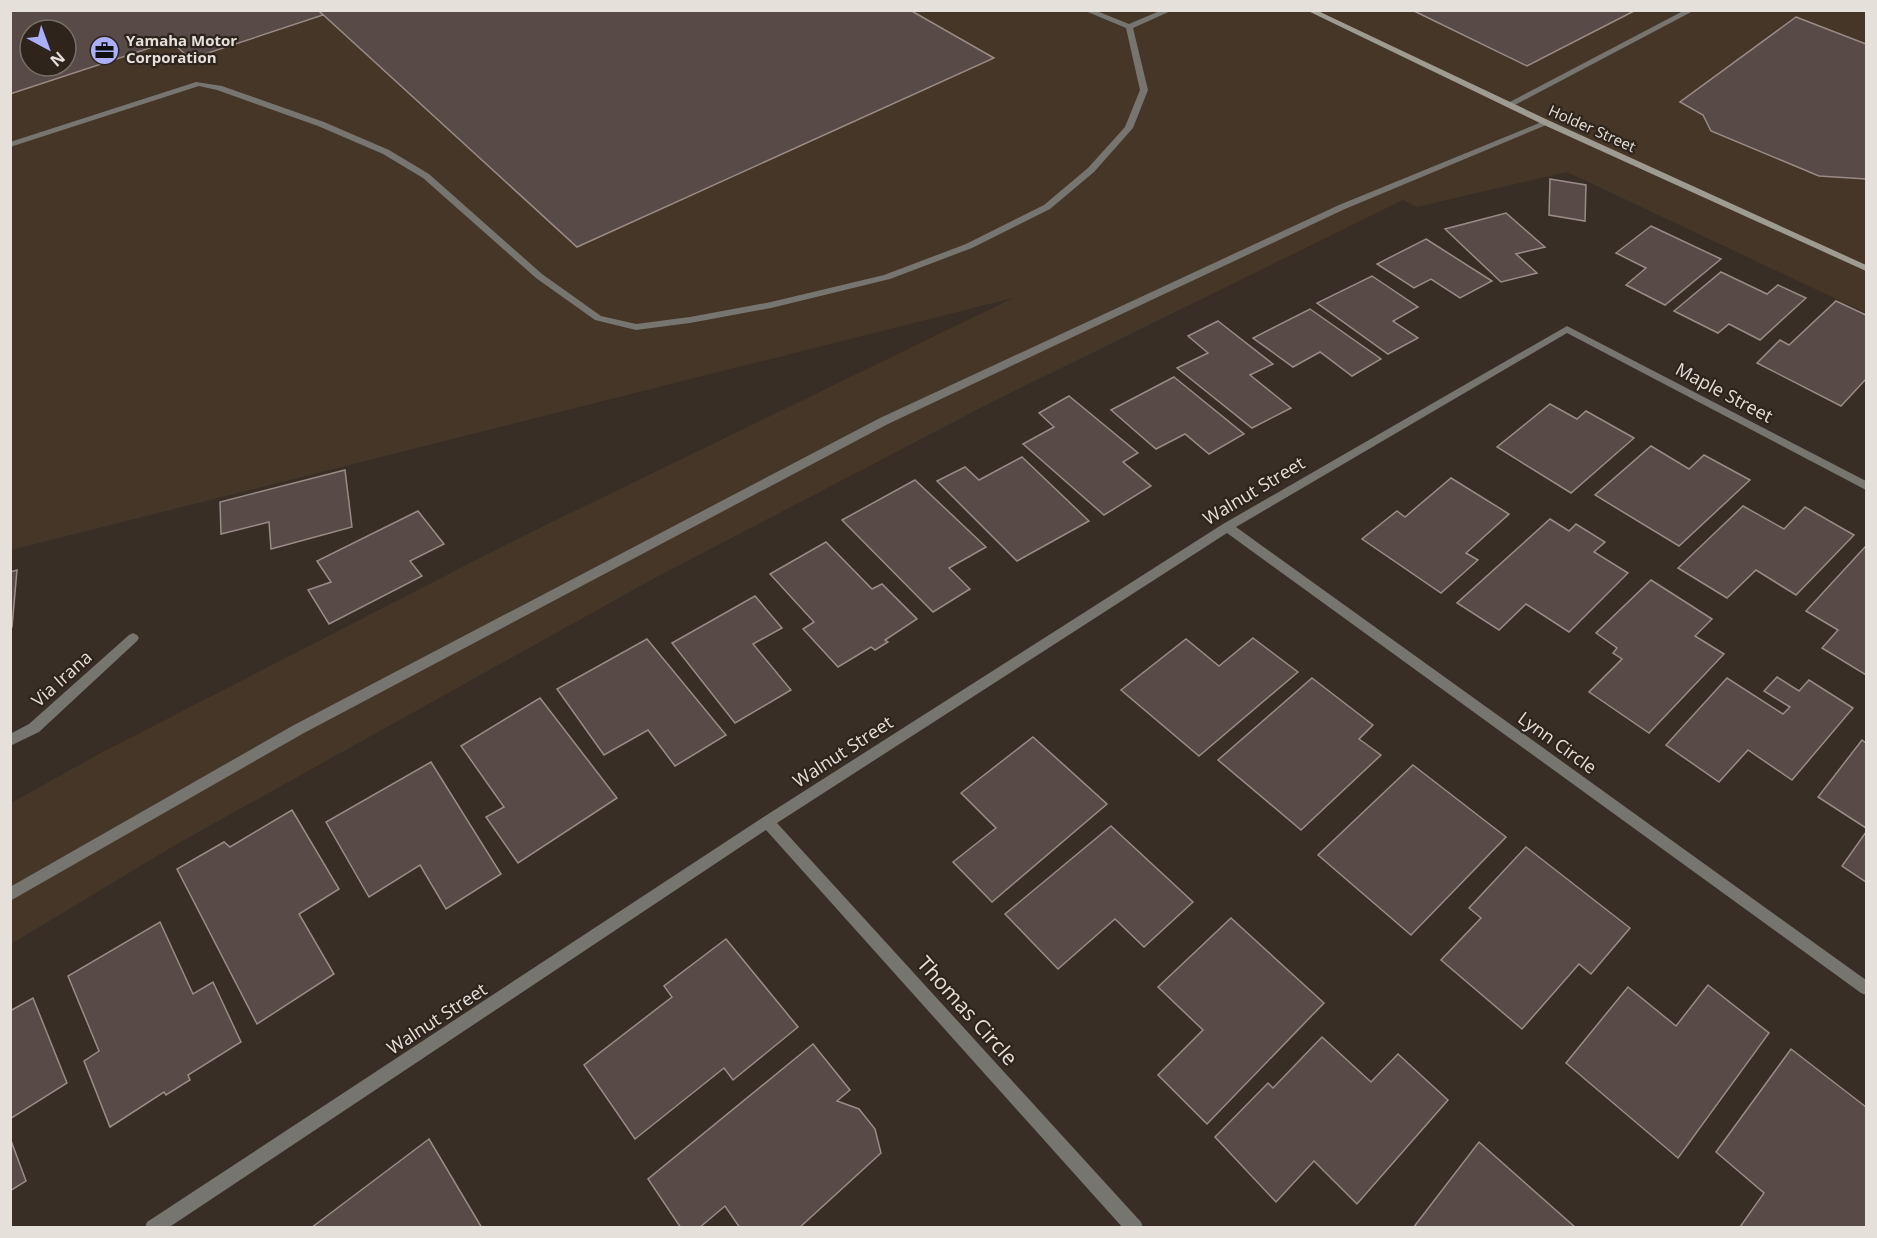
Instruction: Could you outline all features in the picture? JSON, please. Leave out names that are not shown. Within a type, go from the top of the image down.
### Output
[{"type":"street","points":[[1086,10],[1128,27],[1170,10]]},
{"type":"street","name":"Holder Street","points":[[1309,10],[1508,105],[1866,268]]},
{"type":"street","points":[[1508,105],[1692,10]]},
{"type":"street","points":[[10,145],[199,84],[219,88],[321,124],[386,152],[426,176],[539,276],[598,318],[636,327],[771,305],[887,277],[969,246],[1047,207],[1091,170],[1129,128],[1144,90],[1128,27]]},
{"type":"street","points":[[10,895],[299,729],[884,421],[1342,207],[1547,123]]},
{"type":"street","name":"Maple Street","points":[[1567,329],[1866,486]]},
{"type":"street","name":"Walnut Street","points":[[153,1227],[767,822],[1227,527],[1567,329]]},
{"type":"street","name":"Lynn Circle","points":[[1227,527],[1866,988]]},
{"type":"street","name":"Via Irana","points":[[10,741],[34,728],[133,638]]},
{"type":"street","name":"Thomas Circle","points":[[767,822],[1135,1227]]},
{"type":"shaded area","points":[[11,11],[1866,11],[1866,313],[1567,172],[1417,207],[1403,200],[992,402],[653,579],[177,844],[11,944],[11,803],[97,755],[515,540],[1013,298],[11,550]]},
{"type":"building","name":"Yamaha Motor Corporation","points":[[10,10],[318,10],[323,15],[190,59],[171,41],[78,72],[78,18],[18,18],[18,78],[59,78],[10,94]]},
{"type":"building","points":[[318,10],[910,10],[994,58],[577,247]]},
{"type":"building","points":[[1412,10],[1636,10],[1527,66]]},
{"type":"building","points":[[1796,17],[1866,44],[1866,179],[1819,176],[1711,131],[1703,115],[1680,102]]},
{"type":"building","points":[[1550,179],[1586,185],[1585,221],[1549,215]]},
{"type":"building","points":[[1506,213],[1545,247],[1516,254],[1537,273],[1501,282],[1445,229]]},
{"type":"building","points":[[1651,226],[1721,259],[1665,305],[1626,285],[1646,268],[1616,253]]},
{"type":"building","points":[[1426,239],[1492,281],[1460,298],[1431,279],[1414,288],[1377,264]]},
{"type":"building","points":[[1721,272],[1767,294],[1778,285],[1806,298],[1760,340],[1729,324],[1718,333],[1674,311]]},
{"type":"building","points":[[1372,276],[1418,307],[1393,321],[1418,338],[1388,354],[1317,303]]},
{"type":"building","points":[[1836,301],[1866,315],[1866,379],[1841,406],[1757,363],[1780,340],[1789,345]]},
{"type":"building","points":[[1310,309],[1381,359],[1352,376],[1320,352],[1293,367],[1253,338]]},
{"type":"building","points":[[1218,321],[1273,364],[1250,375],[1291,408],[1252,428],[1177,368],[1208,353],[1188,336]]},
{"type":"building","points":[[1174,377],[1244,434],[1209,454],[1185,434],[1156,449],[1111,410]]},
{"type":"building","points":[[1069,396],[1138,453],[1123,462],[1151,486],[1104,515],[1023,444],[1054,427],[1039,413]]},
{"type":"building","points":[[1550,404],[1577,419],[1586,411],[1634,438],[1571,493],[1497,447]]},
{"type":"building","points":[[1651,446],[1689,469],[1704,455],[1750,480],[1679,546],[1595,495]]},
{"type":"building","points":[[1022,457],[1089,521],[1017,561],[937,481],[965,467],[979,480]]},
{"type":"building","points":[[345,470],[352,527],[271,549],[269,522],[221,534],[220,502]]},
{"type":"building","points":[[1451,478],[1509,514],[1466,553],[1478,560],[1441,593],[1362,539],[1397,511],[1405,517]]},
{"type":"building","points":[[915,480],[986,547],[949,568],[970,589],[933,612],[842,520]]},
{"type":"building","points":[[1743,506],[1784,529],[1805,507],[1854,535],[1796,595],[1756,570],[1727,598],[1678,568]]},
{"type":"building","points":[[418,511],[444,544],[410,561],[422,576],[329,624],[308,590],[331,582],[317,561]]},
{"type":"building","points":[[1550,519],[1569,531],[1576,524],[1605,542],[1594,552],[1628,573],[1569,632],[1526,604],[1499,630],[1457,603]]},
{"type":"building","points":[[826,542],[872,589],[882,584],[917,619],[885,640],[888,642],[875,650],[871,647],[838,667],[803,629],[814,622],[770,574]]},
{"type":"building","points":[[1866,546],[1866,675],[1822,648],[1838,630],[1806,611]]},
{"type":"building","points":[[17,570],[12,627],[10,628],[10,572]]},
{"type":"building","points":[[1651,580],[1712,619],[1695,636],[1724,654],[1649,733],[1589,692],[1622,659],[1613,653],[1617,648],[1596,633]]},
{"type":"building","points":[[755,596],[782,628],[753,644],[791,690],[735,723],[672,643]]},
{"type":"building","points":[[1253,638],[1298,672],[1199,756],[1121,690],[1186,639],[1219,666]]},
{"type":"building","points":[[647,639],[726,735],[675,766],[648,730],[604,755],[557,689]]},
{"type":"building","points":[[1777,677],[1799,691],[1809,680],[1853,708],[1792,780],[1748,750],[1719,782],[1666,745],[1727,678],[1783,714],[1790,707],[1764,691]]},
{"type":"building","points":[[1312,678],[1373,725],[1359,739],[1381,755],[1301,830],[1218,760]]},
{"type":"building","points":[[540,698],[617,798],[518,863],[486,817],[504,807],[461,746]]},
{"type":"building","points":[[1033,737],[1107,804],[992,902],[953,862],[996,828],[961,793]]},
{"type":"building","points":[[1862,740],[1866,743],[1866,828],[1818,797]]},
{"type":"building","points":[[431,762],[501,874],[446,909],[420,865],[369,897],[326,822]]},
{"type":"building","points":[[1413,765],[1506,837],[1411,935],[1318,855]]},
{"type":"building","points":[[292,810],[339,889],[299,914],[334,974],[257,1024],[177,869],[224,842],[230,847]]},
{"type":"building","points":[[1111,826],[1193,902],[1144,947],[1115,919],[1058,969],[1005,914]]},
{"type":"building","points":[[1866,832],[1866,882],[1842,866]]},
{"type":"building","points":[[1526,847],[1630,928],[1591,974],[1579,964],[1522,1029],[1441,960],[1481,918],[1469,908]]},
{"type":"building","points":[[1231,918],[1324,1003],[1207,1124],[1158,1075],[1203,1030],[1158,987]]},
{"type":"building","points":[[160,922],[193,994],[213,982],[241,1042],[188,1075],[190,1080],[166,1095],[164,1092],[110,1127],[84,1061],[99,1051],[68,976]]},
{"type":"building","points":[[726,939],[798,1027],[733,1080],[724,1068],[635,1139],[584,1065],[672,997],[664,986]]},
{"type":"building","points":[[1708,985],[1769,1033],[1678,1158],[1566,1063],[1628,987],[1676,1026]]},
{"type":"building","points":[[33,998],[67,1083],[10,1119],[10,1011]]},
{"type":"building","points":[[1322,1037],[1371,1082],[1398,1054],[1448,1100],[1357,1204],[1314,1161],[1276,1202],[1215,1137],[1268,1083],[1273,1088]]},
{"type":"building","points":[[813,1044],[850,1090],[837,1101],[859,1109],[875,1129],[881,1153],[799,1228],[740,1228],[725,1206],[699,1228],[681,1228],[648,1179]]},
{"type":"building","points":[[1791,1049],[1866,1107],[1866,1228],[1740,1227],[1764,1193],[1716,1152]]},
{"type":"building","points":[[10,1138],[26,1181],[10,1191]]},
{"type":"building","points":[[429,1139],[482,1228],[311,1228]]},
{"type":"building","points":[[1479,1142],[1576,1228],[1413,1228]]},
{"type":"place","name":"Yamaha Motor Corporation","points":[[105,50]]}]
